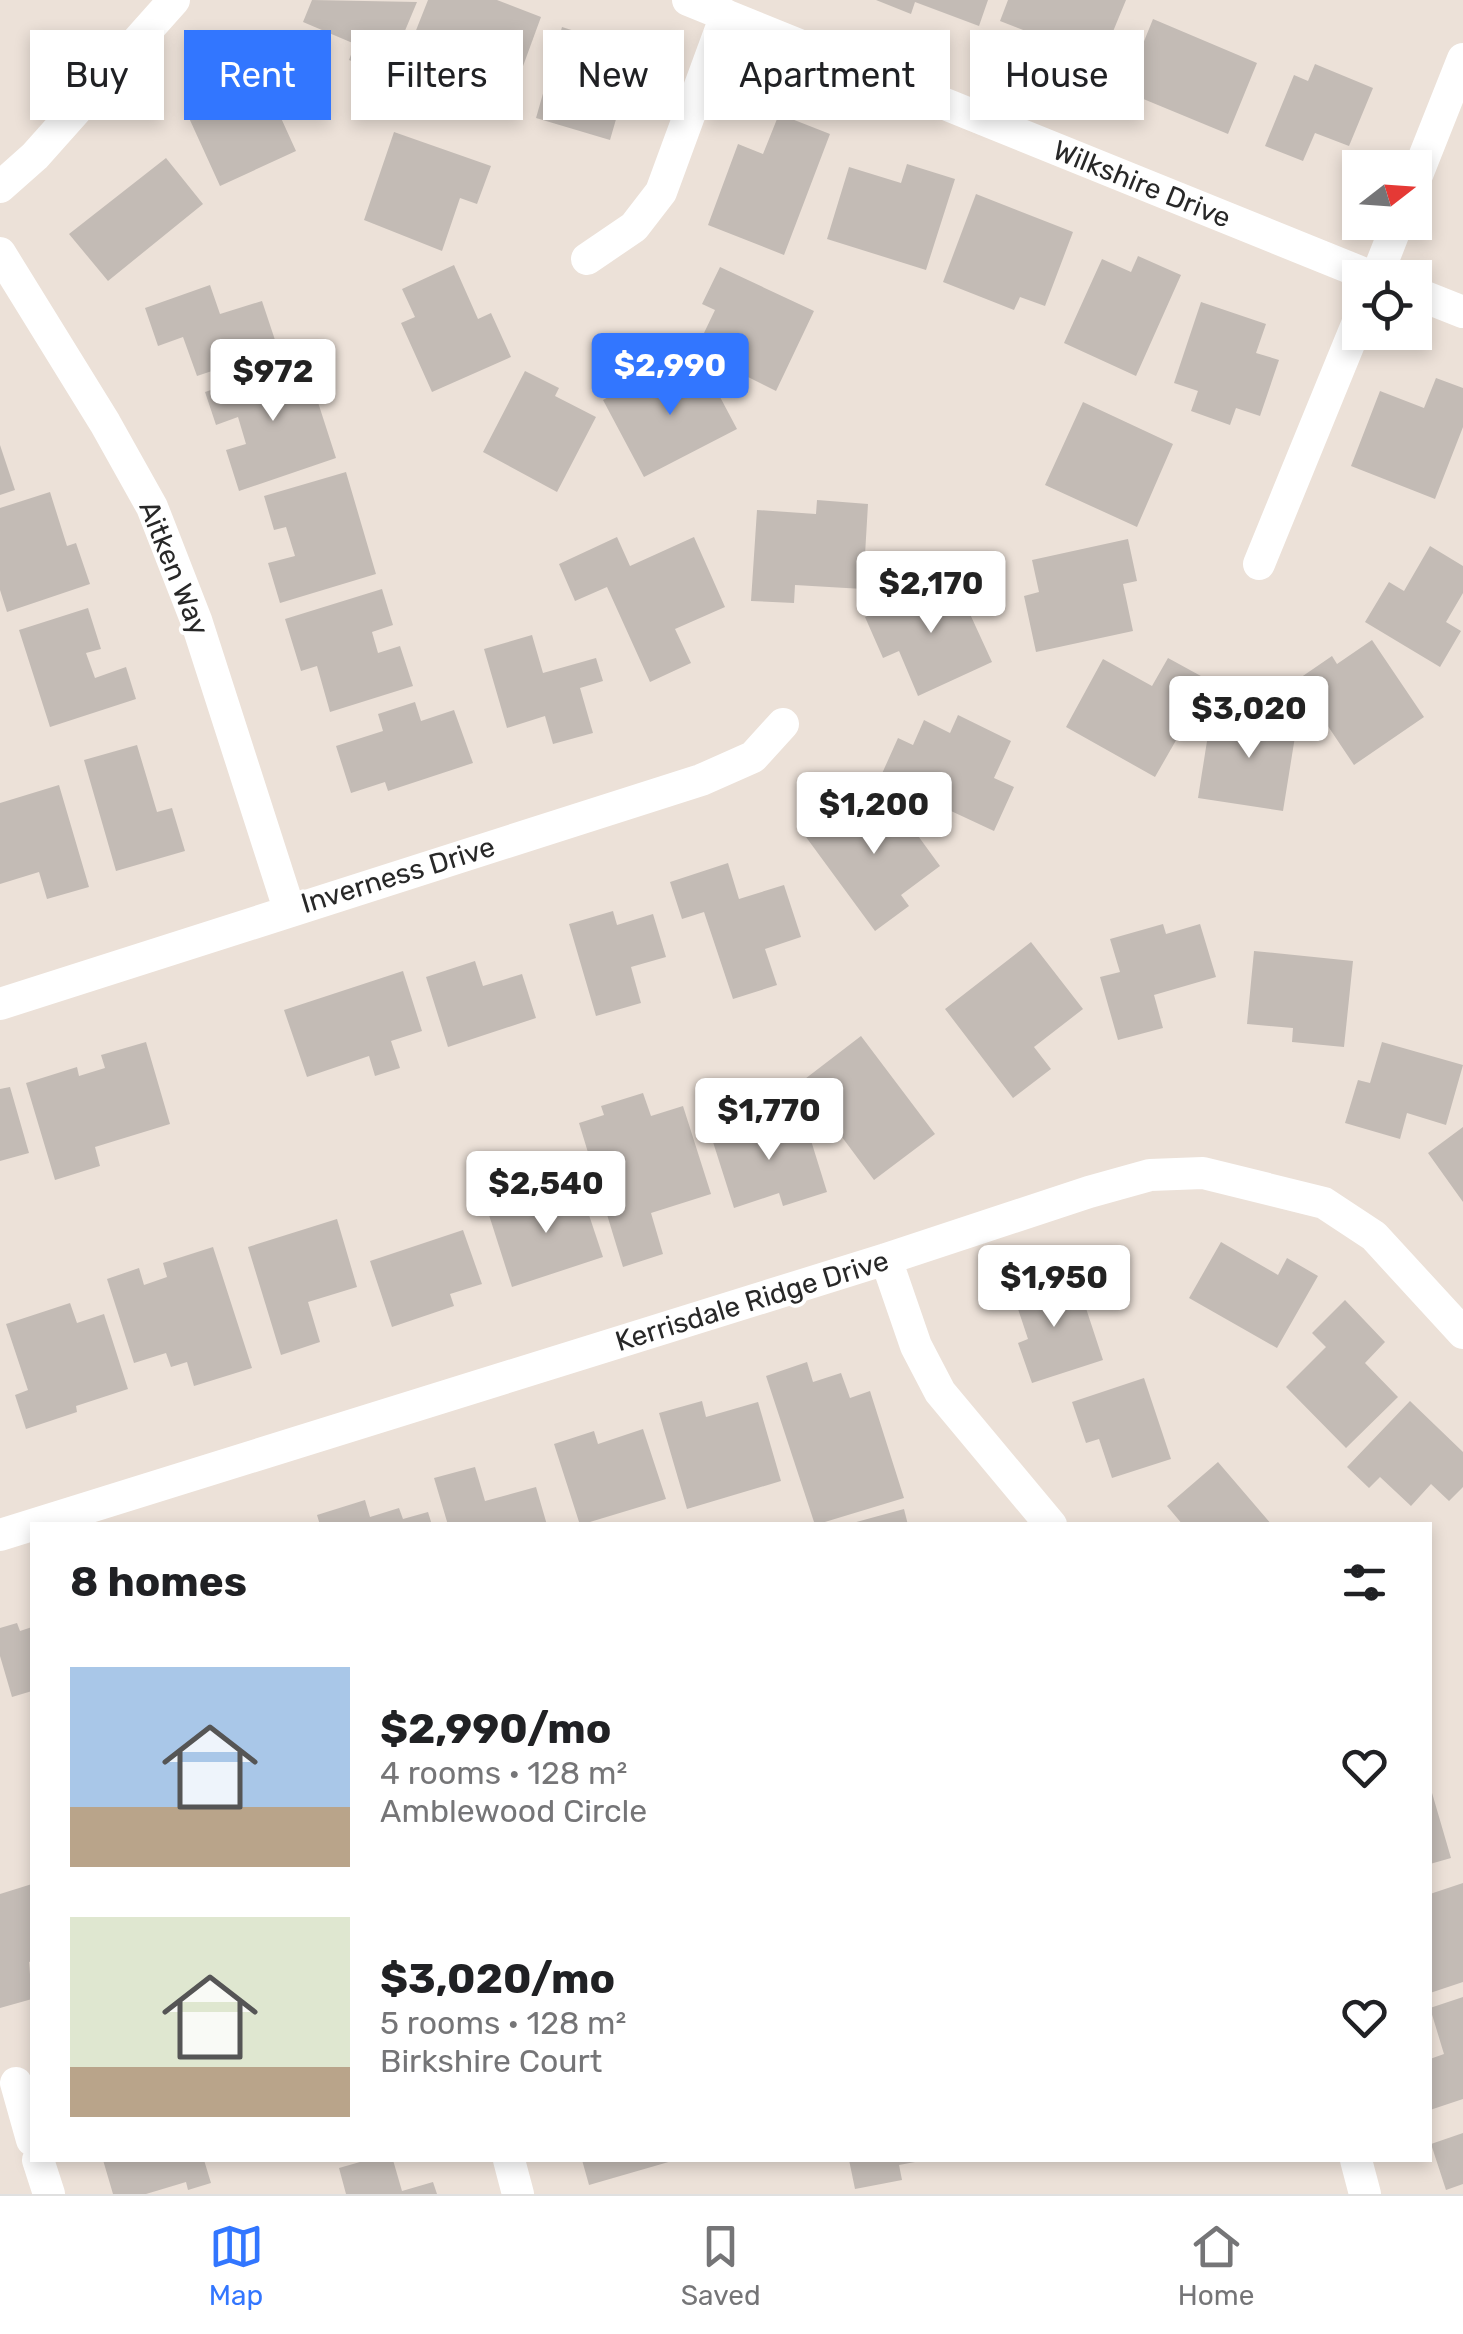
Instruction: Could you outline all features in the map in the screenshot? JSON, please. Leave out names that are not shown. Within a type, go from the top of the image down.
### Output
[{"type":"street","points":[[0,186],[36,156],[174,0]]},
{"type":"street","name":"Wilkshire Drive","points":[[688,0],[1342,264]]},
{"type":"street","points":[[587,258],[634,227],[661,192],[726,15]]},
{"type":"street","points":[[1427,150],[1463,59]]},
{"type":"street","name":"Aitken Way","points":[[0,253],[152,506],[196,620],[289,909]]},
{"type":"street","points":[[1432,300],[1463,312]]},
{"type":"street","points":[[1258,564],[1346,350]]},
{"type":"street","name":"Inverness Drive","points":[[0,1004],[701,780],[753,757],[783,724]]},
{"type":"street","name":"Kerrisdale Ridge Drive","points":[[39,1522],[1150,1176],[1203,1173],[1324,1203],[1374,1236],[1463,1333]]},
{"type":"street","points":[[886,1259],[916,1346],[940,1392],[1048,1522]]},
{"type":"street","name":"Kerrisdale Ridge Drive","points":[[0,1534],[30,1525]]},
{"type":"street","points":[[16,2083],[30,2133]]},
{"type":"street","points":[[39,2162],[48,2194]]},
{"type":"street","points":[[510,2162],[518,2194]]},
{"type":"street","points":[[1357,2162],[1365,2194]]},
{"type":"building","points":[[312,0],[417,2],[405,30],[351,30],[351,42],[331,34],[331,30],[303,22]]},
{"type":"building","points":[[428,0],[497,0],[541,17],[523,66],[523,30],[416,30]]},
{"type":"building","points":[[876,0],[988,0],[979,26],[915,2],[911,14]]},
{"type":"building","points":[[1008,0],[1126,0],[1114,30],[1023,30],[1000,21]]},
{"type":"building","points":[[1153,19],[1257,63],[1228,134],[1144,99],[1144,41]]},
{"type":"building","points":[[1315,64],[1373,88],[1349,146],[1315,133],[1303,161],[1265,146],[1294,75],[1308,81]]},
{"type":"building","points":[[543,94],[543,120],[616,120],[610,140],[536,118]]},
{"type":"building","points":[[190,120],[282,120],[296,151],[220,186]]},
{"type":"building","points":[[777,120],[794,120],[830,134],[784,255],[708,225],[738,144],[763,154]]},
{"type":"building","points":[[394,132],[491,166],[477,204],[460,198],[442,251],[364,220]]},
{"type":"building","points":[[166,158],[203,204],[108,281],[69,234]]},
{"type":"building","points":[[907,164],[955,179],[926,270],[827,239],[849,167],[901,183]]},
{"type":"building","points":[[976,194],[1073,232],[1045,306],[1020,297],[1014,310],[943,282]]},
{"type":"building","points":[[1138,256],[1181,275],[1136,376],[1064,343],[1102,259],[1131,272]]},
{"type":"building","points":[[454,265],[478,319],[491,313],[511,357],[432,392],[401,323],[415,317],[402,289]]},
{"type":"building","points":[[720,267],[814,311],[776,391],[720,363],[729,345],[704,333],[715,310],[702,304]]},
{"type":"building","points":[[210,285],[220,314],[262,301],[278,349],[197,376],[183,337],[158,346],[145,308]]},
{"type":"building","points":[[1201,302],[1266,324],[1256,353],[1279,360],[1260,416],[1236,408],[1230,425],[1191,411],[1198,391],[1174,383]]},
{"type":"building","points":[[304,359],[336,458],[239,491],[226,450],[246,444],[238,417],[216,425],[205,392]]},
{"type":"building","points":[[701,361],[737,429],[644,477],[603,400],[639,380],[645,391]]},
{"type":"building","points":[[525,371],[559,388],[555,396],[596,417],[557,492],[483,452]]},
{"type":"building","points":[[1436,378],[1463,388],[1463,427],[1435,499],[1351,466],[1380,391],[1424,408]]},
{"type":"building","points":[[1083,402],[1173,444],[1137,527],[1045,485]]},
{"type":"building","points":[[0,445],[15,490],[0,495]]},
{"type":"building","points":[[346,472],[376,574],[280,603],[268,563],[295,556],[286,527],[274,530],[264,496]]},
{"type":"building","points":[[50,492],[67,546],[76,543],[90,584],[7,612],[0,590],[0,508]]},
{"type":"building","points":[[817,500],[868,504],[863,589],[795,585],[794,603],[751,601],[757,510],[816,514]]},
{"type":"building","points":[[617,537],[630,566],[694,537],[725,607],[675,629],[691,663],[650,682],[607,587],[575,601],[559,564]]},
{"type":"building","points":[[1128,539],[1137,581],[1123,584],[1133,631],[1036,652],[1024,596],[1039,592],[1032,560]]},
{"type":"building","points":[[1430,546],[1463,566],[1463,593],[1446,622],[1461,631],[1440,667],[1365,622],[1389,582],[1404,591]]},
{"type":"building","points":[[953,577],[992,662],[918,696],[899,651],[883,658],[865,617]]},
{"type":"building","points":[[382,589],[393,625],[372,632],[378,653],[400,646],[413,686],[330,712],[317,666],[301,671],[285,619]]},
{"type":"building","points":[[88,608],[101,649],[86,653],[95,678],[126,667],[136,699],[50,727],[19,630]]},
{"type":"building","points":[[532,635],[543,673],[596,658],[603,681],[580,688],[593,733],[553,744],[545,716],[507,728],[484,649]]},
{"type":"building","points":[[1372,640],[1424,717],[1354,765],[1297,680],[1332,656],[1337,664]]},
{"type":"building","points":[[1168,658],[1210,681],[1155,777],[1066,727],[1103,659],[1152,686]]},
{"type":"building","points":[[415,702],[421,721],[454,710],[473,763],[388,791],[385,782],[351,793],[336,746],[383,731],[378,714]]},
{"type":"building","points":[[1255,711],[1298,718],[1283,811],[1198,798],[1211,716],[1253,723]]},
{"type":"building","points":[[958,715],[1011,741],[994,778],[1014,787],[994,831],[880,778],[898,738],[913,745],[924,720],[950,733]]},
{"type":"building","points":[[137,745],[157,812],[172,808],[185,851],[116,871],[84,760]]},
{"type":"building","points":[[59,785],[89,887],[47,899],[39,872],[0,884],[0,803]]},
{"type":"building","points":[[884,789],[940,866],[901,895],[909,906],[875,931],[806,837],[840,812],[845,818]]},
{"type":"building","points":[[728,863],[739,899],[784,885],[801,937],[765,949],[777,985],[733,999],[704,912],[682,919],[670,882]]},
{"type":"building","points":[[613,911],[617,925],[653,914],[666,957],[631,967],[641,1003],[596,1016],[569,924]]},
{"type":"building","points":[[1163,924],[1166,934],[1200,924],[1216,977],[1154,995],[1163,1028],[1118,1040],[1100,977],[1120,972],[1110,939]]},
{"type":"building","points":[[1031,942],[1083,1009],[1034,1047],[1051,1069],[1013,1098],[945,1009]]},
{"type":"building","points":[[1254,951],[1353,961],[1344,1047],[1292,1042],[1293,1028],[1247,1024]]},
{"type":"building","points":[[475,961],[483,986],[522,974],[536,1018],[448,1047],[426,977]]},
{"type":"building","points":[[403,971],[422,1031],[391,1041],[400,1068],[375,1076],[369,1056],[307,1077],[284,1010]]},
{"type":"building","points":[[861,1036],[935,1134],[874,1180],[801,1082]]},
{"type":"building","points":[[146,1042],[170,1124],[95,1147],[100,1166],[55,1180],[26,1083],[77,1067],[79,1076],[105,1068],[101,1055]]},
{"type":"building","points":[[1382,1042],[1463,1065],[1446,1125],[1407,1113],[1400,1139],[1345,1123],[1358,1080],[1370,1083]]},
{"type":"building","points":[[10,1087],[29,1153],[0,1161],[0,1089]]},
{"type":"building","points":[[643,1093],[651,1116],[683,1106],[711,1194],[651,1213],[663,1254],[623,1267],[579,1123],[604,1115],[601,1106]]},
{"type":"building","points":[[777,1108],[788,1141],[809,1134],[827,1192],[783,1206],[779,1193],[734,1208],[713,1142],[745,1132],[742,1120]]},
{"type":"building","points":[[1463,1127],[1463,1202],[1428,1153]]},
{"type":"building","points":[[579,1185],[603,1257],[512,1287],[489,1215]]},
{"type":"building","points":[[337,1219],[357,1287],[308,1302],[320,1342],[281,1355],[248,1247]]},
{"type":"building","points":[[463,1230],[482,1284],[450,1294],[454,1306],[392,1327],[370,1261]]},
{"type":"building","points":[[1221,1242],[1278,1275],[1287,1258],[1318,1276],[1277,1348],[1189,1298]]},
{"type":"building","points":[[213,1247],[252,1368],[194,1386],[187,1362],[171,1367],[166,1353],[134,1363],[107,1279],[139,1268],[144,1285],[167,1277],[163,1263]]},
{"type":"building","points":[[1054,1274],[1061,1296],[1080,1290],[1103,1360],[1032,1383],[1018,1343],[1028,1339],[1011,1288]]},
{"type":"building","points":[[1345,1300],[1385,1342],[1365,1363],[1398,1397],[1346,1448],[1286,1387],[1326,1347],[1312,1333]]},
{"type":"building","points":[[70,1303],[77,1323],[104,1314],[128,1389],[76,1406],[77,1412],[26,1429],[15,1395],[28,1390],[6,1324]]},
{"type":"building","points":[[807,1362],[813,1382],[841,1373],[850,1398],[870,1391],[904,1498],[814,1522],[766,1376]]},
{"type":"building","points":[[1144,1378],[1171,1459],[1112,1478],[1099,1439],[1086,1443],[1072,1402]]},
{"type":"building","points":[[702,1401],[706,1417],[758,1402],[781,1481],[687,1509],[659,1413]]},
{"type":"building","points":[[1410,1401],[1463,1452],[1463,1487],[1449,1501],[1431,1484],[1411,1506],[1380,1477],[1369,1488],[1347,1467]]},
{"type":"building","points":[[643,1429],[666,1499],[579,1522],[554,1444],[594,1431],[598,1444]]},
{"type":"building","points":[[1218,1462],[1269,1522],[1180,1522],[1167,1506]]},
{"type":"building","points":[[475,1467],[485,1501],[536,1487],[546,1522],[447,1522],[434,1478]]},
{"type":"building","points":[[365,1500],[370,1517],[399,1508],[403,1519],[428,1512],[431,1522],[319,1522],[317,1515]]},
{"type":"building","points":[[904,1509],[907,1522],[856,1522]]},
{"type":"building","points":[[17,1623],[20,1631],[30,1628],[30,1692],[12,1697],[0,1656],[0,1628]]},
{"type":"building","points":[[1432,1793],[1451,1858],[1432,1863]]},
{"type":"building","points":[[1463,1883],[1463,1982],[1432,1992],[1432,1893]]},
{"type":"building","points":[[30,1885],[30,2000],[0,2008],[0,1894]]},
{"type":"building","points":[[1463,1997],[1463,2099],[1432,2109],[1432,2058],[1444,2054],[1432,2007]]},
{"type":"building","points":[[1463,2133],[1463,2184],[1446,2190],[1432,2144]]},
{"type":"building","points":[[104,2162],[205,2162],[211,2183],[188,2190],[186,2182],[146,2194],[113,2194]]},
{"type":"building","points":[[360,2162],[394,2162],[402,2191],[433,2182],[437,2194],[346,2194],[339,2168]]},
{"type":"building","points":[[583,2162],[669,2162],[589,2185]]},
{"type":"building","points":[[849,2162],[915,2162],[899,2165],[902,2180],[855,2189]]}]
